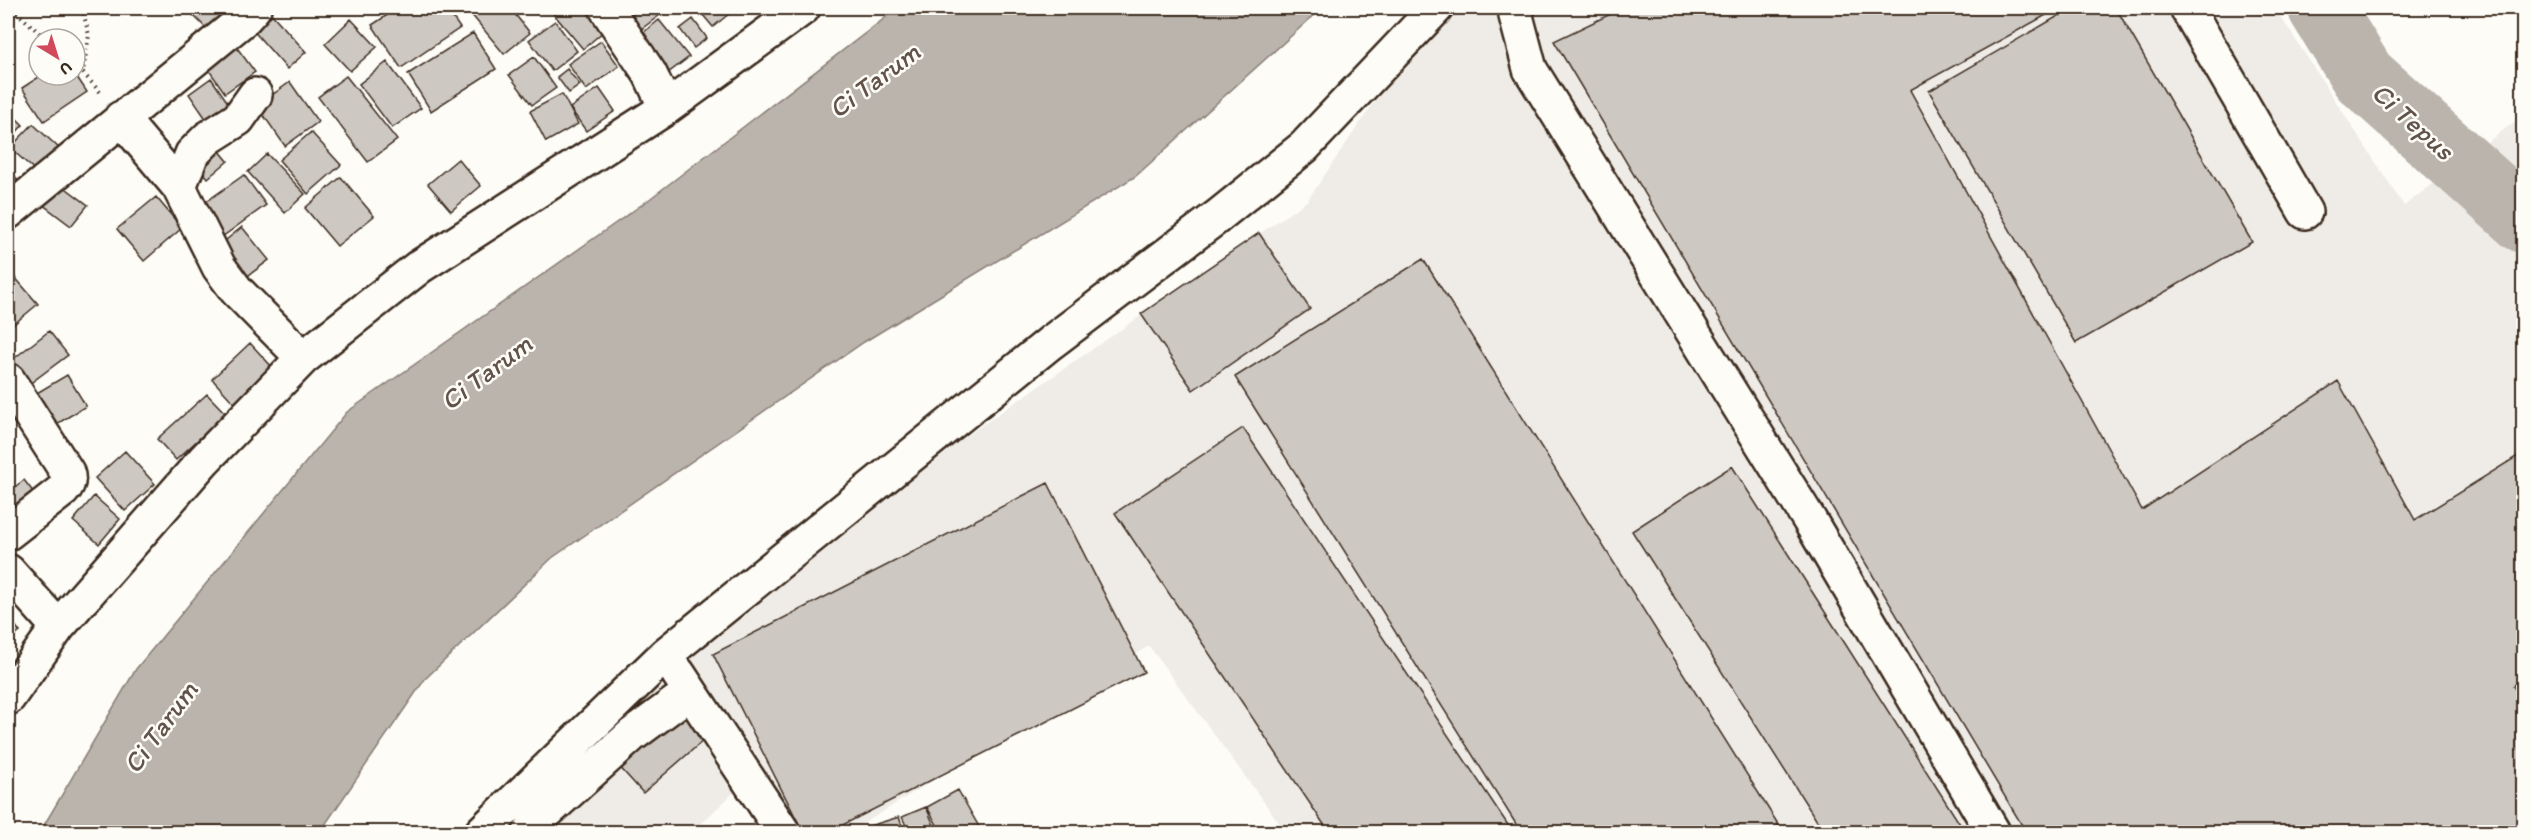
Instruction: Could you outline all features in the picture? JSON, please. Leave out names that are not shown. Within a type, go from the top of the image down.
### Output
[{"type":"street","points":[[8,212],[244,20],[254,8]]},
{"type":"street","points":[[606,8],[650,74],[666,108]]},
{"type":"street","points":[[8,698],[58,627],[204,460],[303,358],[419,267],[666,108],[802,8]]},
{"type":"street","points":[[482,832],[666,654],[1041,351],[1217,217],[1304,147],[1436,8]]},
{"type":"street","points":[[1518,8],[1516,16],[1530,69],[1810,521],[1992,832]]},
{"type":"street","points":[[2187,8],[2305,212]]},
{"type":"street","points":[[179,187],[192,154],[208,138],[238,119],[255,95]]},
{"type":"street","points":[[121,118],[179,187],[219,267],[237,291],[303,358]]},
{"type":"street","points":[[8,380],[68,472],[69,478],[68,485],[63,490],[8,533]]},
{"type":"street","points":[[8,571],[58,627]]},
{"type":"street","points":[[666,654],[783,832]]},
{"type":"street","points":[[530,832],[540,818],[632,735],[690,692]]},
{"type":"path","points":[[12,8],[33,27]]},
{"type":"path","points":[[82,8],[87,27]]},
{"type":"path","points":[[87,27],[89,35],[87,47]]},
{"type":"shaded area","points":[[1438,8],[2275,8],[2404,206],[2523,115],[2523,832],[1286,832],[1149,646],[850,832],[776,832],[744,783],[692,832],[540,832],[515,794],[752,584],[1307,201]]},
{"type":"water","name":"Ci Tarum","points":[[898,8],[1322,8],[1136,176],[864,342],[552,558],[425,679],[320,832],[40,832],[136,669],[347,412],[647,201]]},
{"type":"building","points":[[186,8],[238,8],[211,33]]},
{"type":"building","points":[[398,8],[446,8],[460,28],[401,68],[372,25]]},
{"type":"building","points":[[466,8],[510,8],[530,33],[504,54]]},
{"type":"building","points":[[557,8],[584,8],[604,31],[583,49],[552,12]]},
{"type":"building","points":[[633,8],[654,8],[660,15],[632,36],[619,18]]},
{"type":"building","points":[[697,8],[726,8],[730,13],[713,27]]},
{"type":"building","points":[[1623,8],[2059,8],[1910,90],[2142,510],[2338,381],[2415,520],[2524,452],[2524,679],[2513,686],[2524,703],[2524,832],[2026,832],[1554,41]]},
{"type":"building","points":[[2072,8],[2116,8],[2252,242],[2076,343],[1929,91]]},
{"type":"building","points":[[269,11],[306,52],[287,69],[251,28]]},
{"type":"building","points":[[351,19],[377,47],[350,71],[325,44]]},
{"type":"building","points":[[693,19],[707,38],[694,48],[680,29]]},
{"type":"building","points":[[659,20],[689,57],[664,76],[634,40]]},
{"type":"building","points":[[555,21],[577,51],[552,71],[529,40]]},
{"type":"building","points":[[473,33],[496,69],[431,111],[408,74]]},
{"type":"building","points":[[601,41],[619,66],[586,90],[568,64]]},
{"type":"building","points":[[235,45],[255,72],[225,93],[206,66]]},
{"type":"building","points":[[534,57],[556,88],[532,105],[509,75]]},
{"type":"building","points":[[387,62],[421,108],[392,128],[359,84]]},
{"type":"building","points":[[567,69],[580,85],[569,93],[557,77]]},
{"type":"building","points":[[346,76],[397,140],[368,162],[318,97]]},
{"type":"building","points":[[211,78],[235,113],[213,129],[189,94]]},
{"type":"building","points":[[290,82],[318,122],[285,146],[257,106]]},
{"type":"building","points":[[27,85],[27,87],[84,87],[87,92],[44,121],[22,88]]},
{"type":"building","points":[[599,88],[615,111],[586,131],[570,108]]},
{"type":"building","points":[[562,94],[578,124],[546,142],[530,111]]},
{"type":"building","points":[[8,110],[23,125],[8,141]]},
{"type":"building","points":[[33,124],[60,149],[38,173],[10,148]]},
{"type":"building","points":[[311,132],[341,165],[308,194],[279,160]]},
{"type":"building","points":[[214,144],[228,161],[208,178],[194,161]]},
{"type":"building","points":[[267,154],[305,194],[285,213],[248,172]]},
{"type":"building","points":[[458,159],[481,186],[451,211],[428,184]]},
{"type":"building","points":[[8,165],[26,194],[8,206]]},
{"type":"building","points":[[244,175],[266,205],[222,237],[200,206]]},
{"type":"building","points":[[341,177],[374,216],[337,246],[305,208]]},
{"type":"building","points":[[59,183],[88,205],[71,226],[42,204]]},
{"type":"building","points":[[156,197],[182,228],[144,261],[117,229]]},
{"type":"building","points":[[242,227],[269,260],[241,281],[215,249]]},
{"type":"building","points":[[1259,233],[1310,309],[1193,390],[1141,314]]},
{"type":"building","points":[[1423,259],[1783,832],[1521,832],[1235,377]]},
{"type":"building","points":[[13,275],[38,304],[8,329],[8,279]]},
{"type":"building","points":[[49,331],[68,355],[24,388],[8,367],[8,363]]},
{"type":"building","points":[[250,343],[273,368],[235,404],[212,379]]},
{"type":"building","points":[[67,375],[86,406],[44,432],[25,400]]},
{"type":"building","points":[[207,394],[226,414],[176,460],[157,439]]},
{"type":"building","points":[[1243,428],[1510,828],[1503,832],[1329,832],[1115,513]]},
{"type":"building","points":[[125,451],[155,484],[125,511],[95,478]]},
{"type":"building","points":[[1732,466],[1965,832],[1824,832],[1632,531]]},
{"type":"building","points":[[24,480],[41,502],[8,527],[8,492]]},
{"type":"building","points":[[1048,483],[1144,672],[829,832],[803,832],[713,654]]},
{"type":"building","points":[[94,496],[120,519],[99,544],[73,521]]},
{"type":"building","points":[[8,615],[20,632],[8,641]]},
{"type":"building","points":[[680,710],[705,739],[643,793],[617,764]]},
{"type":"building","points":[[958,790],[982,832],[941,832],[927,807]]},
{"type":"building","points":[[926,807],[937,832],[909,832],[902,817]]},
{"type":"building","points":[[899,817],[904,832],[850,832]]},
{"type":"waterway","name":"Ci Tepus","points":[[2321,8],[2363,76],[2524,220]]}]
